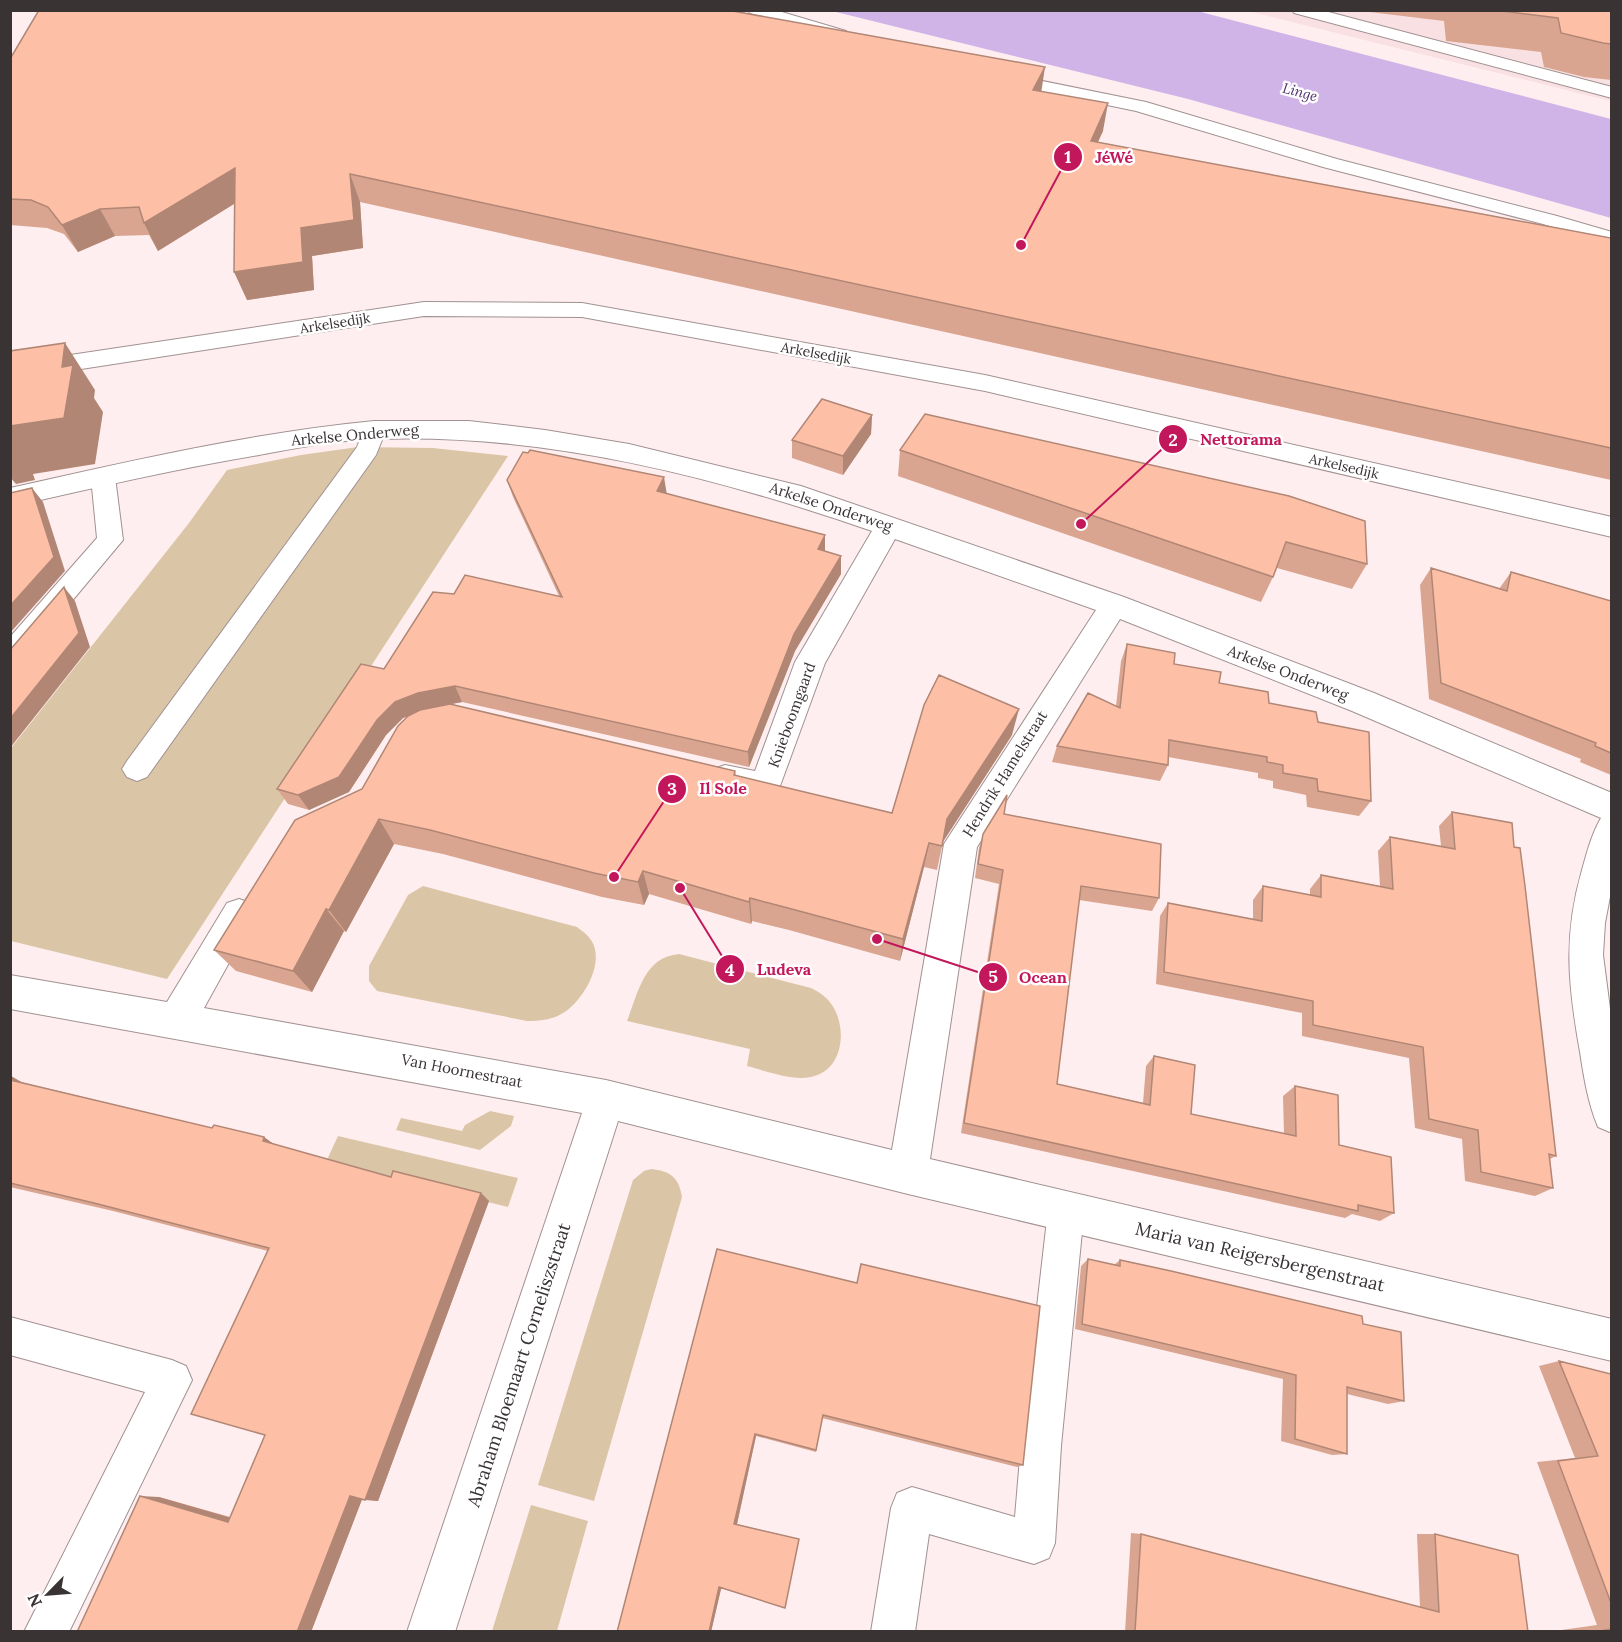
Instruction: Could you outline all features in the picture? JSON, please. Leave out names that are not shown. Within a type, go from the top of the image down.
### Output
[{"type":"street","name":"Arkelsedijk","points":[[10,372],[424,309],[582,310],[985,383],[1611,527]]},
{"type":"street","name":"Arkelse Onderweg","points":[[10,498],[169,461],[323,435],[374,430],[469,430],[533,437],[629,453],[791,493],[1114,605],[1363,702],[1611,808]]},
{"type":"street","name":"Knieboomgaard","points":[[697,772],[765,787],[810,662],[889,526]]},
{"type":"street","name":"Hendrik Hamelstraat","points":[[908,1174],[961,844],[1114,605]]},
{"type":"street","points":[[1611,828],[1602,855],[1586,934],[1587,972],[1611,1114]]},
{"type":"street","points":[[177,1020],[253,890]]},
{"type":"street","name":"Van Hoornestraat","points":[[10,992],[177,1020],[606,1099],[908,1174]]},
{"type":"street","name":"Abraham Bloemaart Corneliszstraat","points":[[431,1632],[606,1099]]},
{"type":"street","name":"Maria van Reigersbergenstraat","points":[[908,1174],[1611,1340]]},
{"type":"lane","points":[[756,10],[859,40]]},
{"type":"lane","points":[[1300,10],[1611,93]]},
{"type":"lane","points":[[990,75],[1140,106],[1330,163],[1550,220],[1611,239]]},
{"type":"lane","points":[[137,769],[368,449],[374,430]]},
{"type":"lane","points":[[10,656],[110,540],[102,477]]},
{"type":"lane","points":[[893,1632],[912,1508],[1034,1543],[1041,1446],[1066,1211]]},
{"type":"lane","points":[[10,1336],[172,1380],[46,1632]]},
{"type":"shaded area","points":[[1248,11],[1611,11],[1611,101],[1606,100]]},
{"type":"shaded area","points":[[358,447],[433,448],[508,456],[167,979],[11,941],[11,748],[189,523],[227,470],[301,455]]},
{"type":"shaded area","points":[[423,886],[577,927],[589,938],[595,949],[594,970],[585,990],[571,1007],[559,1015],[546,1020],[527,1021],[377,991],[369,981],[369,966],[408,895]]},
{"type":"shaded area","points":[[679,954],[811,988],[823,995],[832,1005],[840,1026],[840,1048],[830,1067],[811,1077],[795,1078],[779,1075],[747,1066],[750,1049],[627,1021],[639,988],[650,969],[667,957]]},
{"type":"shaded area","points":[[490,1111],[514,1116],[511,1126],[480,1150],[396,1130],[401,1118],[462,1131],[465,1125]]},
{"type":"shaded area","points":[[338,1136],[518,1178],[508,1207],[326,1162]]},
{"type":"shaded area","points":[[651,1169],[663,1171],[672,1176],[679,1184],[682,1197],[594,1501],[538,1485],[633,1180],[644,1171]]},
{"type":"shaded area","points":[[531,1505],[588,1521],[557,1631],[492,1631]]},
{"type":"water","name":"Linge","points":[[832,11],[1197,11],[1611,119],[1611,218],[1188,99]]},
{"type":"building","points":[[39,10],[727,10],[1045,67],[1033,90],[1108,103],[1091,141],[1611,238],[1611,448],[350,174],[354,220],[301,228],[303,262],[234,272],[235,168],[144,223],[139,207],[100,209],[62,225],[48,207],[31,200],[10,199],[10,59]]},
{"type":"building","points":[[1494,10],[1611,10],[1611,44],[1561,33],[1558,18]]},
{"type":"building","points":[[65,343],[62,367],[73,365],[64,418],[10,426],[10,351]]},
{"type":"building","points":[[822,399],[872,415],[843,456],[792,440]]},
{"type":"building","points":[[925,414],[1289,496],[1365,521],[1367,564],[1286,542],[1273,577],[900,450]]},
{"type":"building","points":[[530,450],[664,477],[657,491],[825,535],[818,549],[841,556],[794,634],[748,752],[455,686],[418,693],[395,702],[377,720],[339,777],[298,795],[277,789],[361,664],[384,669],[433,592],[454,594],[465,575],[562,597],[507,480],[523,452],[528,453]]},
{"type":"building","points":[[32,488],[54,557],[10,606],[10,493]]},
{"type":"building","points":[[1431,568],[1507,591],[1511,572],[1611,601],[1611,753],[1595,746],[1596,743],[1441,683]]},
{"type":"building","points":[[64,587],[79,633],[10,719],[10,650]]},
{"type":"building","points":[[1127,644],[1175,653],[1174,664],[1221,672],[1219,683],[1268,692],[1269,703],[1316,712],[1318,722],[1369,732],[1371,801],[1318,791],[1317,779],[1283,773],[1283,765],[1267,762],[1267,757],[1169,740],[1168,765],[1057,746],[1088,693],[1120,708]]},
{"type":"building","points":[[939,675],[1019,709],[947,819],[942,846],[929,843],[903,939],[750,898],[749,902],[643,871],[638,882],[379,819],[329,910],[326,909],[293,971],[214,950],[295,820],[362,789],[398,726],[408,716],[420,710],[450,704],[735,771],[734,775],[892,813],[924,705]]},
{"type":"building","points":[[1007,795],[1004,814],[1161,844],[1159,898],[1081,886],[1057,1084],[1150,1105],[1154,1056],[1195,1065],[1191,1114],[1296,1136],[1295,1086],[1338,1095],[1339,1145],[1391,1157],[1394,1213],[1358,1205],[1358,1211],[964,1123],[1003,870],[978,864],[983,834]]},
{"type":"building","points":[[1452,812],[1512,823],[1514,847],[1520,848],[1556,1156],[1549,1154],[1553,1188],[1481,1172],[1478,1130],[1429,1119],[1423,1047],[1313,1025],[1313,1001],[1164,972],[1168,903],[1262,921],[1263,886],[1321,897],[1321,875],[1393,889],[1390,837],[1455,849]]},
{"type":"building","points":[[10,1080],[212,1128],[214,1125],[264,1137],[263,1141],[391,1177],[393,1171],[481,1193],[365,1500],[350,1496],[297,1632],[77,1632],[140,1496],[228,1522],[265,1435],[191,1414],[269,1248],[10,1183]]},
{"type":"building","points":[[717,1249],[857,1283],[861,1264],[1040,1306],[1023,1465],[823,1415],[816,1450],[755,1434],[734,1524],[799,1539],[785,1608],[719,1587],[709,1632],[617,1632]]},
{"type":"building","points":[[1088,1259],[1120,1266],[1120,1260],[1171,1271],[1362,1316],[1363,1324],[1401,1332],[1404,1401],[1347,1387],[1347,1454],[1295,1439],[1296,1375],[1082,1324]]},
{"type":"building","points":[[1559,1361],[1611,1374],[1611,1603],[1558,1461],[1598,1456]]},
{"type":"building","points":[[1141,1534],[1439,1612],[1435,1534],[1518,1555],[1528,1632],[1135,1632]]},
{"type":"building","points":[[1611,1629],[1611,1632],[1595,1632]]},
{"type":"place","name":"JéWé","points":[[1021,245]]},
{"type":"place","name":"Nettorama","points":[[1081,524]]},
{"type":"place","name":"Il Sole","points":[[614,877]]},
{"type":"place","name":"Ludeva","points":[[680,888]]},
{"type":"place","name":"Ocean","points":[[877,939]]}]
